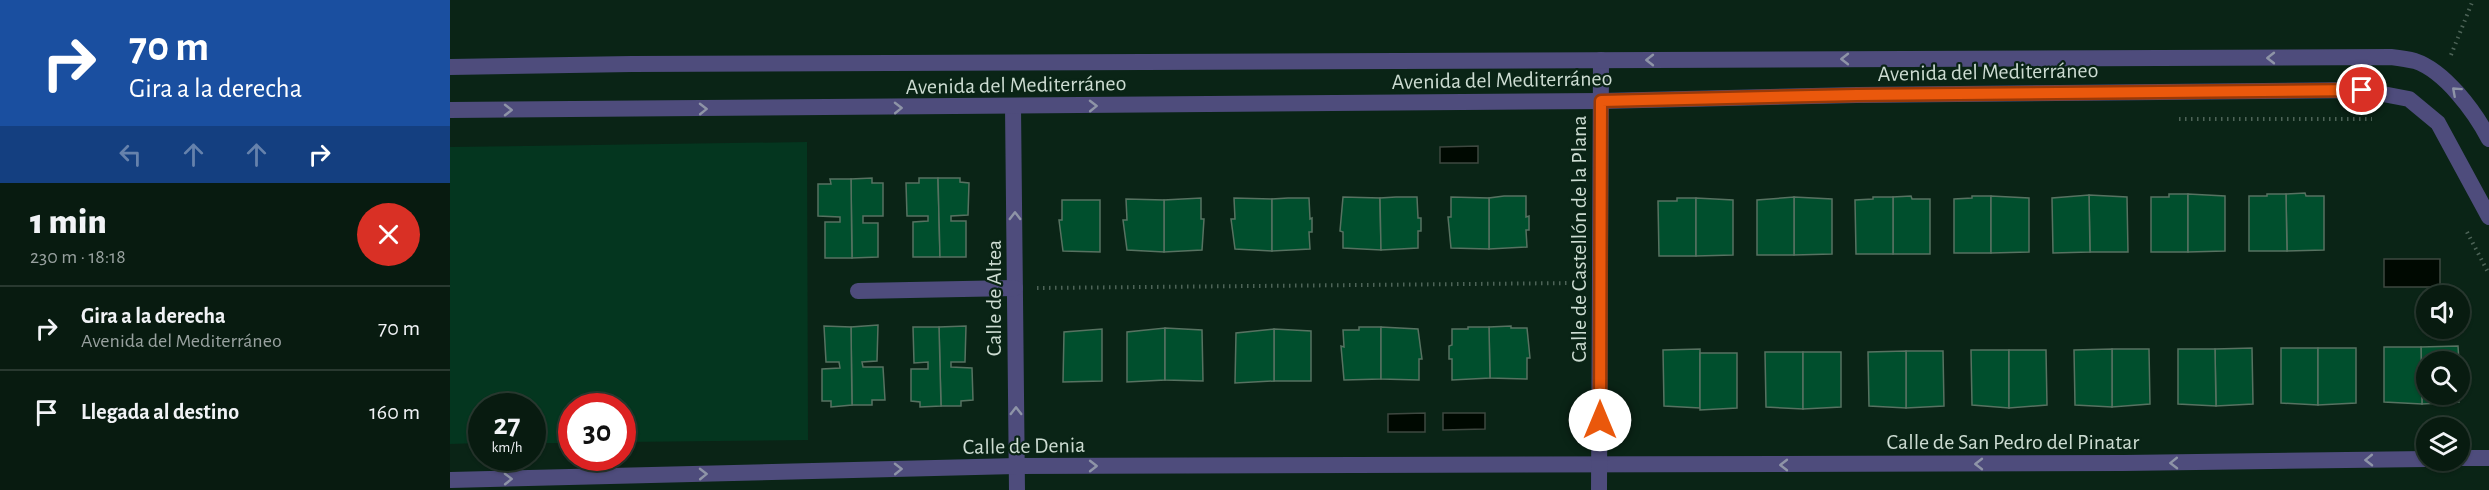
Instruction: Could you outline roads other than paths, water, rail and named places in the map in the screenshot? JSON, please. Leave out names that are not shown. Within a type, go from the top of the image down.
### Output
[{"type":"street","name":"Avenida del Mediterráneo","points":[[450,67],[656,64],[2391,57],[2417,62],[2440,77],[2465,100],[2489,139]]},
{"type":"street","name":"Calle de Castellón de la Plana","points":[[1599,490],[1601,60]]},
{"type":"street","name":"Avenida del Mediterráneo","points":[[450,110],[1601,101],[1857,95],[2362,90],[2409,99],[2438,123],[2489,217]]},
{"type":"street","name":"Calle de Altea","points":[[1013,107],[1017,490]]},
{"type":"street","points":[[858,291],[1015,288]]},
{"type":"street","points":[[2470,458],[2489,458]]},
{"type":"street","name":"Calle de San Pedro del Pinatar","points":[[1599,465],[2416,459]]},
{"type":"street","name":"Calle de Denia","points":[[457,483],[1016,466],[1599,465]]}]
